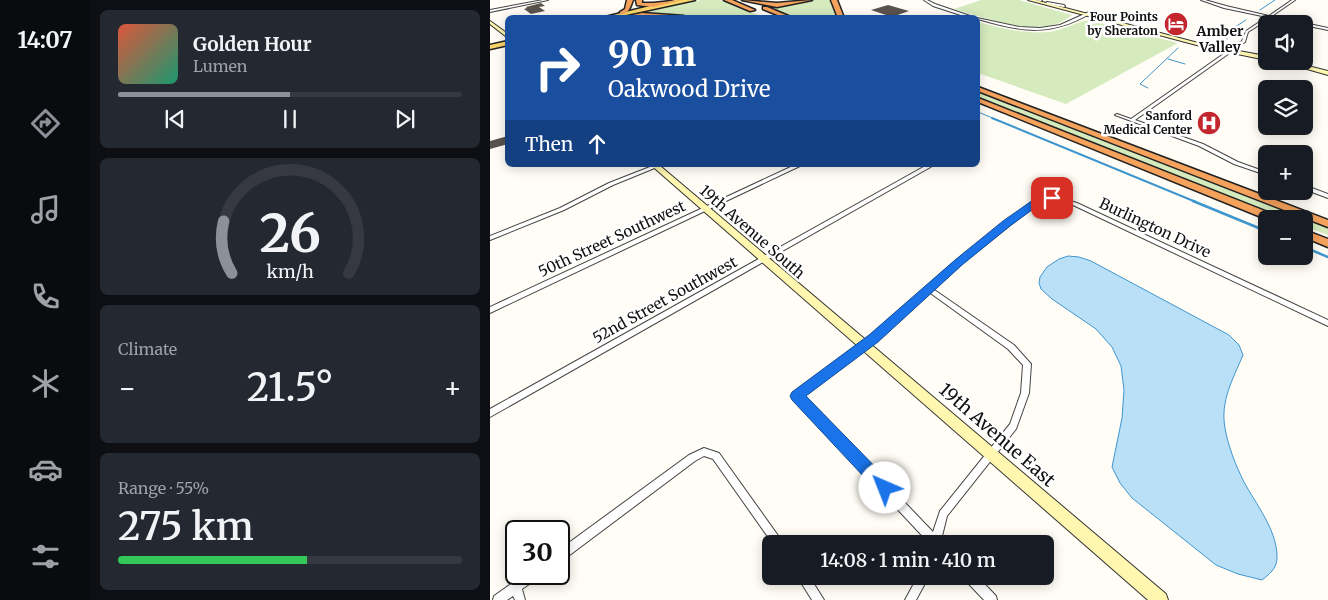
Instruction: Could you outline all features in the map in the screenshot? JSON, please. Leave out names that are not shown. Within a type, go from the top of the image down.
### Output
[{"type":"highway","points":[[639,0],[639,4],[648,5],[680,0]]},
{"type":"highway","points":[[727,0],[764,15]]},
{"type":"highway","points":[[744,0],[777,5],[809,0]]},
{"type":"highway","points":[[744,0],[783,15]]},
{"type":"highway","points":[[834,0],[840,15]]},
{"type":"highway","points":[[622,15],[627,10],[629,2],[639,11]]},
{"type":"highway","points":[[622,15],[642,15]]},
{"type":"highway","points":[[980,90],[1328,224]]},
{"type":"highway","points":[[980,101],[1258,212]]},
{"type":"highway","points":[[1216,195],[1258,213]]},
{"type":"highway","points":[[1313,234],[1328,239]]},
{"type":"highway","points":[[1313,236],[1328,243]]},
{"type":"main road","points":[[626,15],[680,0]]},
{"type":"main road","points":[[622,15],[693,0]]},
{"type":"main road","points":[[490,45],[505,41]]},
{"type":"street","points":[[490,11],[547,0]]},
{"type":"street","points":[[925,0],[934,5],[966,15]]},
{"type":"street","points":[[1031,0],[1064,6],[1088,14]]},
{"type":"street","points":[[1202,0],[1262,15]]},
{"type":"street","points":[[1273,15],[1294,0]]},
{"type":"street","points":[[1039,1],[1233,50],[1258,55]]},
{"type":"street","points":[[980,19],[1002,26],[1044,29],[1062,26],[1088,14]]},
{"type":"street","points":[[490,22],[505,37]]},
{"type":"street","points":[[1132,120],[1233,50],[1244,40],[1247,32],[1258,25]]},
{"type":"street","points":[[1313,26],[1328,29]]},
{"type":"street","points":[[1313,67],[1328,71]]},
{"type":"street","points":[[1313,68],[1328,71]]},
{"type":"street","points":[[1117,115],[1201,145],[1236,163],[1258,171]]},
{"type":"street","points":[[490,238],[652,167]]},
{"type":"street","name":"19th Avenue South","points":[[659,167],[809,299]]},
{"type":"street","name":"50th Street Southwest","points":[[490,310],[795,167]]},
{"type":"street","name":"52nd Street Southwest","points":[[490,413],[927,167]]},
{"type":"street","points":[[1313,190],[1328,196]]},
{"type":"street","name":"Burlington Drive","points":[[928,535],[797,396],[863,345],[959,262],[1036,202],[1052,198],[1063,199],[1075,204],[1328,324]]},
{"type":"street","points":[[929,289],[1011,347],[1026,364],[1025,392],[1013,426],[943,514],[938,535]]},
{"type":"street","name":"19th Avenue East","points":[[809,299],[1160,600]]},
{"type":"street","points":[[570,548],[692,458],[704,452],[716,456],[773,535]]},
{"type":"street","points":[[498,600],[519,585]]},
{"type":"street","points":[[808,585],[819,600]]},
{"type":"street","points":[[910,600],[919,585]]},
{"type":"street","points":[[978,585],[992,600]]},
{"type":"street","points":[[516,587],[520,600]]},
{"type":"green space","points":[[701,0],[720,0],[759,15],[633,15]]},
{"type":"green space","points":[[811,0],[832,0],[838,15],[789,15],[764,6],[786,6]]},
{"type":"green space","points":[[981,0],[1019,0],[1072,15],[1060,23],[1030,27],[998,22],[980,17],[980,15],[954,9]]},
{"type":"green space","points":[[1089,20],[1178,43],[1066,104],[980,74],[980,22],[1030,32],[1053,31]]},
{"type":"green space","points":[[980,93],[1282,210],[1263,210],[980,98]]},
{"type":"green space","points":[[1313,222],[1328,228],[1328,235],[1313,229]]},
{"type":"water","points":[[1068,256],[1091,261],[1229,335],[1239,345],[1243,355],[1228,390],[1224,418],[1228,442],[1235,463],[1269,526],[1276,545],[1277,559],[1275,566],[1262,580],[1238,574],[1216,565],[1132,498],[1120,483],[1112,467],[1122,418],[1124,390],[1121,366],[1112,347],[1096,329],[1052,299],[1041,289],[1039,283],[1040,277],[1047,267],[1059,259]]},
{"type":"building","points":[[541,3],[545,6],[539,7],[545,11],[531,14],[524,9],[526,7]]},
{"type":"building","points":[[888,5],[909,11],[898,15],[886,15],[871,10]]},
{"type":"building","points":[[505,137],[505,145],[490,149],[490,141]]},
{"type":"waterway","points":[[1260,10],[1275,0]]},
{"type":"waterway","points":[[1227,39],[1224,34],[1246,20]]},
{"type":"waterway","points":[[1148,88],[1140,84],[1178,48]]},
{"type":"waterway","points":[[1168,59],[1185,64]]},
{"type":"waterway","points":[[980,113],[995,119]]},
{"type":"waterway","points":[[992,118],[1196,202]]},
{"type":"waterway","points":[[1193,201],[1258,228]]},
{"type":"waterway","points":[[1313,251],[1328,257]]},
{"type":"place","name":"Four Points by Sheraton","points":[[1176,24]]},
{"type":"place","name":"Sanford Medical Center","points":[[1209,123]]},
{"type":"district","name":"Amber Valley","points":[[1220,40]]},
{"type":"route","points":[[885,488],[797,396],[873,338],[959,262],[1007,224],[1036,202],[1052,198]]}]
